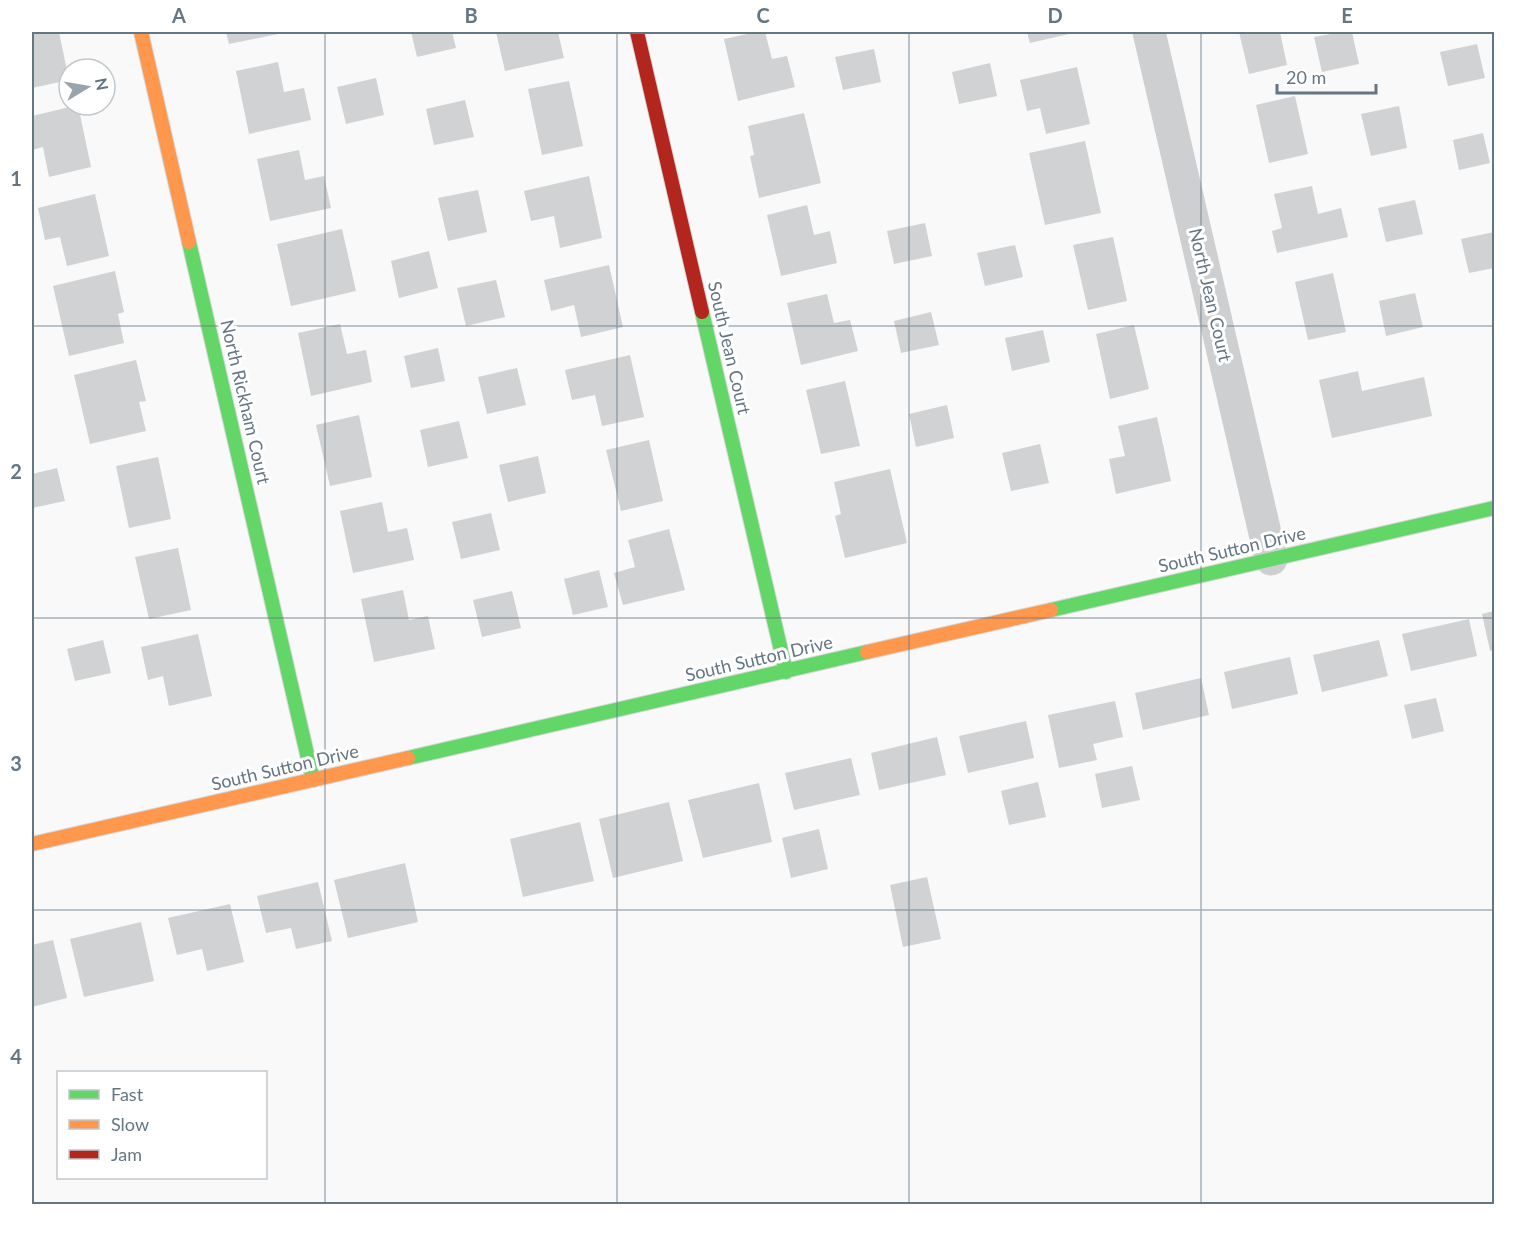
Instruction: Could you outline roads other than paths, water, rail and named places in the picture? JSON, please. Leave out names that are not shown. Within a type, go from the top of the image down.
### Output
[{"type":"street","name":"North Rickham Court","points":[[141,32],[313,780]]},
{"type":"street","name":"South Jean Court","points":[[637,32],[786,672]]},
{"type":"street","name":"North Jean Court","points":[[1149,32],[1271,559]]},
{"type":"street","name":"South Sutton Drive","points":[[32,844],[1494,508]]}]
